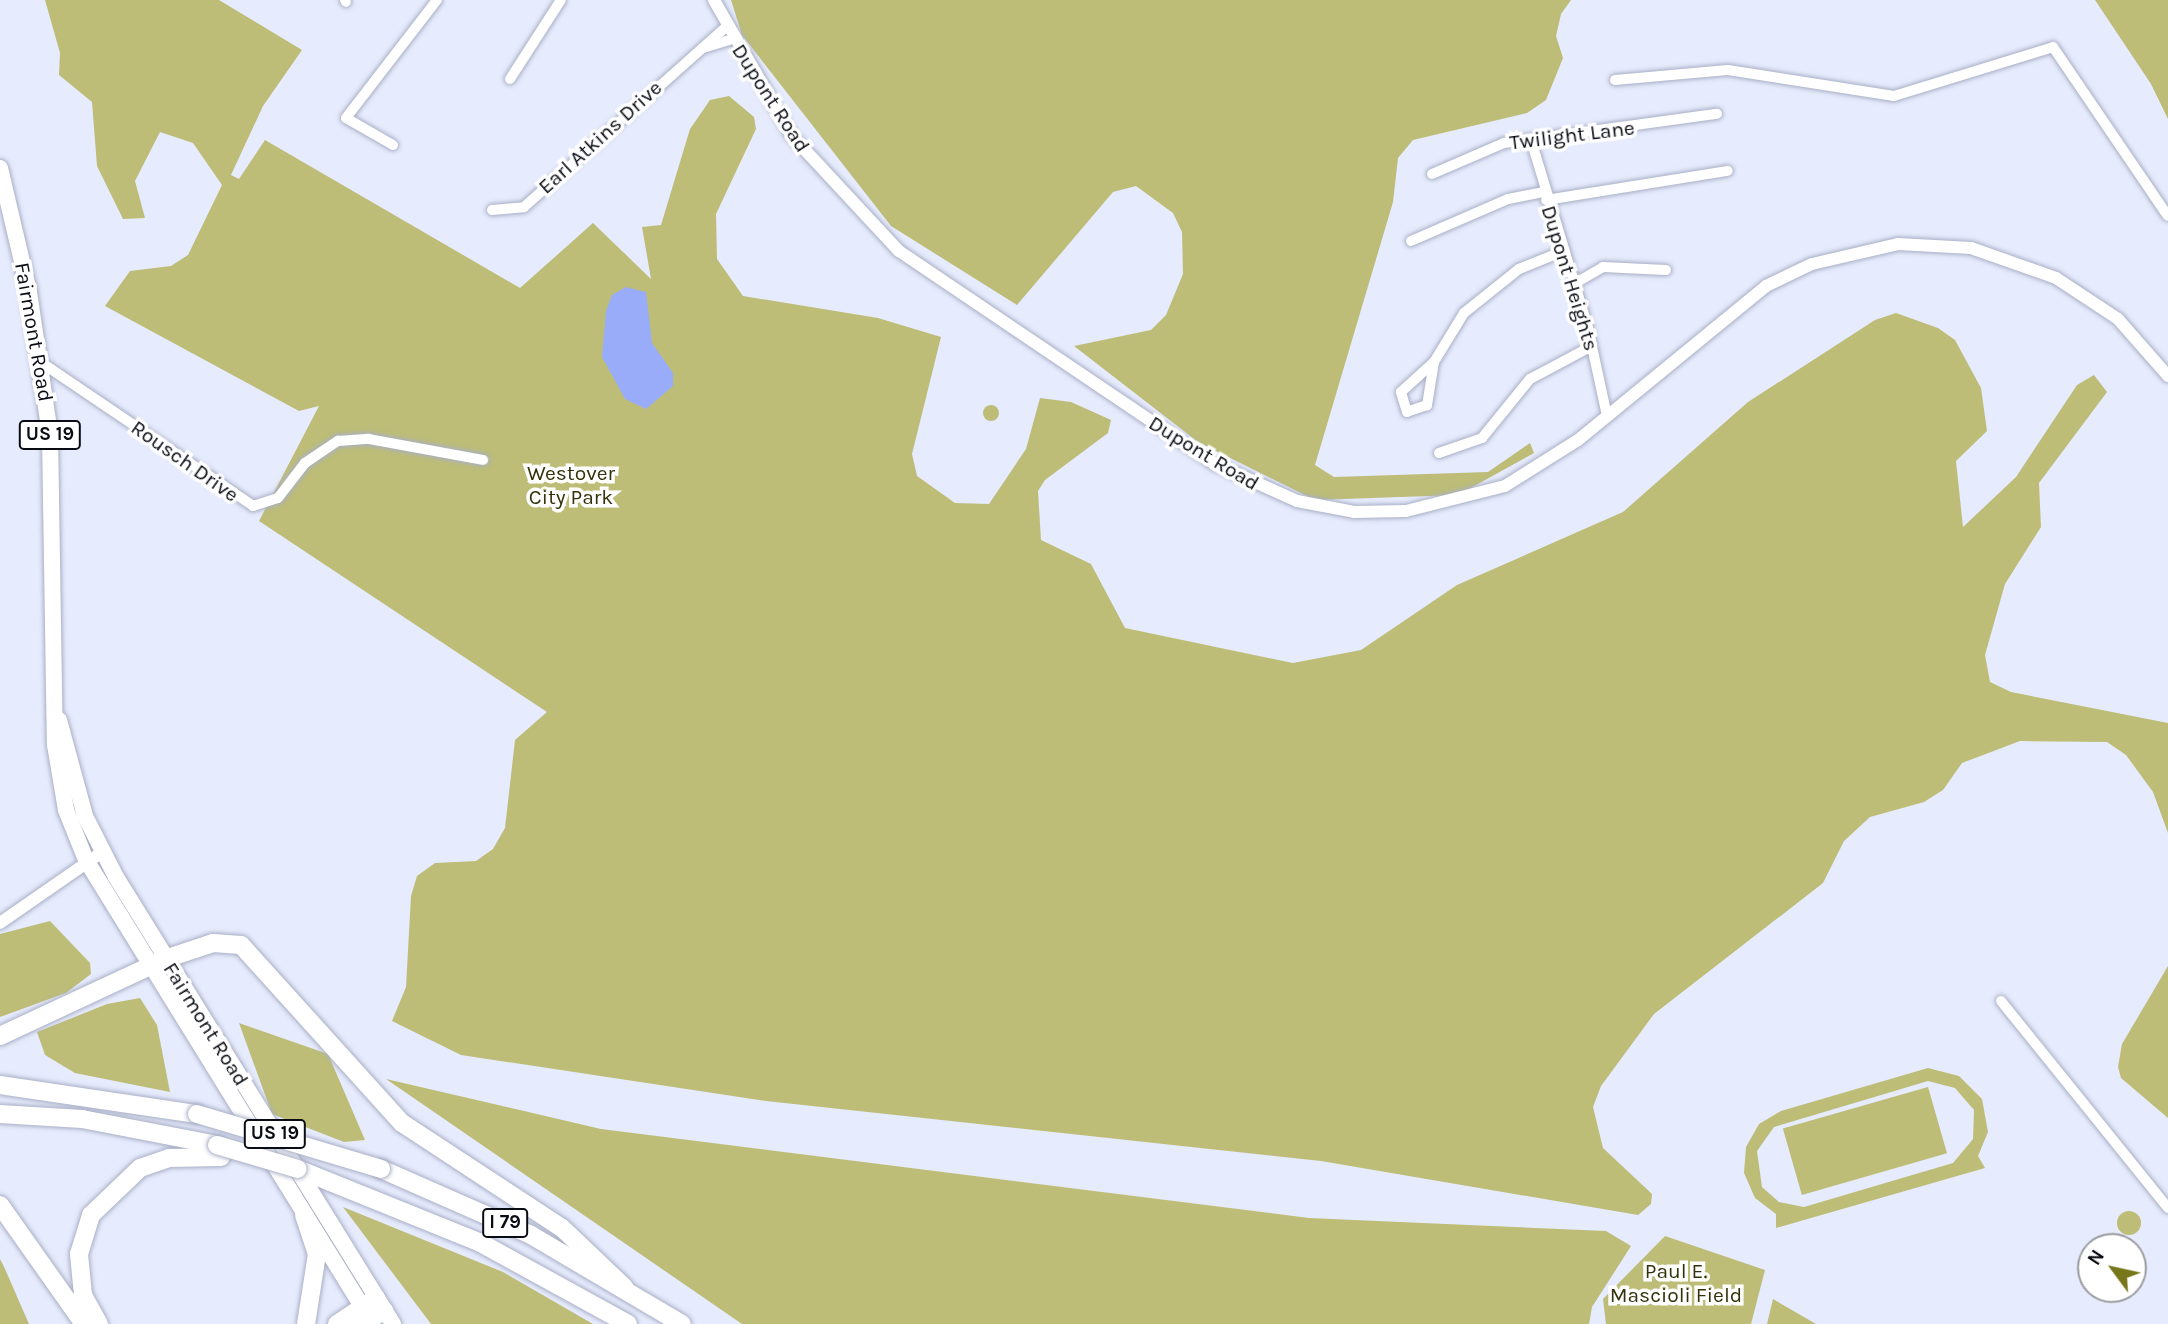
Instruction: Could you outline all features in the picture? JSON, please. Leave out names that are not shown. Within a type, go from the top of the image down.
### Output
[{"type":"highway","points":[[0,1036],[128,981],[159,963],[213,943],[241,945],[402,1123],[562,1228],[624,1287]]},
{"type":"highway","name":"I 79","points":[[0,1086],[197,1114],[381,1169],[531,1235],[624,1287],[682,1324]]},
{"type":"highway","points":[[0,1114],[82,1119],[219,1151]]},
{"type":"highway","points":[[99,1324],[83,1294],[79,1254],[91,1214],[139,1168],[180,1157],[219,1151]]},
{"type":"highway","name":"I 79","points":[[219,1151],[298,1169],[405,1210],[479,1242],[628,1324]]},
{"type":"highway","points":[[0,1205],[84,1324]]},
{"type":"highway","points":[[304,1215],[317,1254],[306,1324]]},
{"type":"highway","points":[[337,1324],[374,1315]]},
{"type":"main road","name":"Fairmont Road","points":[[0,168],[5,211],[42,363],[55,707],[66,810],[86,860],[159,963],[374,1315]]},
{"type":"main road","name":"Fairmont Road","points":[[55,707],[85,816],[159,963],[304,1215],[374,1315]]},
{"type":"street","points":[[393,145],[346,118],[437,0]]},
{"type":"street","points":[[510,79],[561,0]]},
{"type":"street","name":"Dupont Road","points":[[714,0],[729,33],[792,136],[899,251],[1251,484],[1354,512],[1435,507],[1531,474],[1766,286],[1812,264],[1898,244],[1971,248],[2056,278],[2118,319],[2168,376]]},
{"type":"street","name":"Earl Atkins Drive","points":[[492,210],[523,206],[703,48],[729,33]]},
{"type":"street","points":[[1615,80],[1728,70],[1894,96],[2053,47],[2168,216]]},
{"type":"street","name":"Twilight Lane","points":[[1432,174],[1481,150],[1531,139],[1717,114]]},
{"type":"street","name":"Dupont Heights","points":[[1531,139],[1561,252],[1592,346],[1606,416]]},
{"type":"street","points":[[1411,241],[1508,199],[1728,171]]},
{"type":"street","points":[[1434,362],[1401,392],[1407,412],[1427,405],[1434,362],[1453,326],[1480,296],[1561,252]]},
{"type":"street","points":[[1572,285],[1603,267],[1666,270]]},
{"type":"street","points":[[1439,453],[1482,438],[1530,379],[1592,346]]},
{"type":"street","name":"Rousch Drive","points":[[42,363],[253,506],[278,498],[305,463],[338,441],[369,439],[483,460]]},
{"type":"street","points":[[0,923],[86,860],[102,852]]},
{"type":"street","points":[[2000,1001],[2168,1208]]},
{"type":"green space","name":"Westover City Park","points":[[45,0],[219,0],[302,50],[263,106],[231,175],[239,179],[265,140],[520,288],[593,223],[651,279],[642,227],[661,225],[690,129],[710,100],[729,96],[754,117],[756,129],[716,214],[717,259],[743,296],[878,318],[941,337],[912,454],[917,476],[955,503],[989,504],[1026,449],[1040,398],[1071,402],[1111,420],[1108,433],[1045,480],[1038,491],[1041,540],[1091,564],[1125,628],[1293,663],[1361,650],[1457,585],[1623,512],[1748,402],[1875,320],[1896,313],[1938,328],[1955,340],[1981,388],[1987,431],[1956,461],[1963,527],[2016,477],[2077,385],[2094,375],[2107,392],[2039,483],[2041,527],[2005,584],[1985,655],[1990,682],[2011,692],[2168,723],[2168,833],[2153,792],[2126,755],[2107,742],[2020,741],[1962,763],[1943,790],[1924,802],[1870,817],[1844,841],[1823,883],[1654,1014],[1601,1086],[1593,1107],[1603,1148],[1652,1194],[1651,1204],[1638,1215],[1321,1161],[766,1101],[461,1055],[392,1021],[406,987],[411,896],[417,876],[435,863],[476,861],[493,849],[505,828],[515,740],[547,712],[259,521],[319,406],[299,411],[105,306],[130,271],[171,266],[188,255],[222,185],[193,143],[160,132],[135,181],[145,218],[123,219],[97,166],[92,102],[59,75],[60,53]]},
{"type":"green space","points":[[731,0],[1571,0],[1561,14],[1556,36],[1563,58],[1546,100],[1527,113],[1413,140],[1398,158],[1393,202],[1315,465],[1334,477],[1488,472],[1530,443],[1534,453],[1458,495],[1315,500],[1198,442],[1074,346],[1151,330],[1166,315],[1183,274],[1182,232],[1173,213],[1136,186],[1113,192],[1017,305],[891,226],[742,35]]},
{"type":"green space","points":[[2095,0],[2168,0],[2168,119],[2151,84]]},
{"type":"green space","points":[[991,405],[999,413],[991,421],[983,413]]},
{"type":"green space","points":[[50,921],[90,963],[91,974],[66,993],[0,1017],[0,934]]},
{"type":"green space","points":[[2168,966],[2168,1118],[2121,1078],[2118,1067],[2122,1044]]},
{"type":"green space","points":[[140,998],[157,1025],[170,1092],[75,1073],[45,1055],[37,1032],[107,1004]]},
{"type":"green space","points":[[239,1023],[328,1054],[365,1140],[344,1142],[272,1114]]},
{"type":"green space","points":[[1928,1068],[1959,1076],[1982,1099],[1988,1132],[1978,1156],[1985,1168],[1776,1228],[1776,1214],[1755,1198],[1744,1173],[1746,1147],[1759,1124],[1781,1111]],"holes":[[[1928,1081],[1955,1088],[1974,1110],[1973,1139],[1953,1163],[1804,1207],[1779,1202],[1762,1187],[1757,1151],[1774,1127]]]},
{"type":"green space","points":[[386,1079],[601,1129],[1309,1218],[1606,1231],[1631,1246],[1592,1307],[1589,1324],[742,1324]]},
{"type":"green space","points":[[1928,1087],[1947,1153],[1802,1195],[1783,1129]]},
{"type":"green space","points":[[343,1207],[503,1272],[593,1324],[431,1324]]},
{"type":"green space","points":[[2124,1212],[2134,1212],[2140,1218],[2140,1228],[2135,1233],[2123,1233],[2118,1228],[2118,1218]]},
{"type":"green space","name":"Paul E. Mascioli Field","points":[[1665,1236],[1765,1270],[1751,1324],[1606,1324],[1603,1299]]},
{"type":"green space","points":[[0,1259],[5,1269],[29,1324],[0,1324]]},
{"type":"green space","points":[[1773,1299],[1816,1324],[1767,1324]]},
{"type":"water","points":[[626,287],[646,292],[652,343],[673,373],[673,386],[646,409],[625,399],[602,357],[606,311],[612,295]]}]
